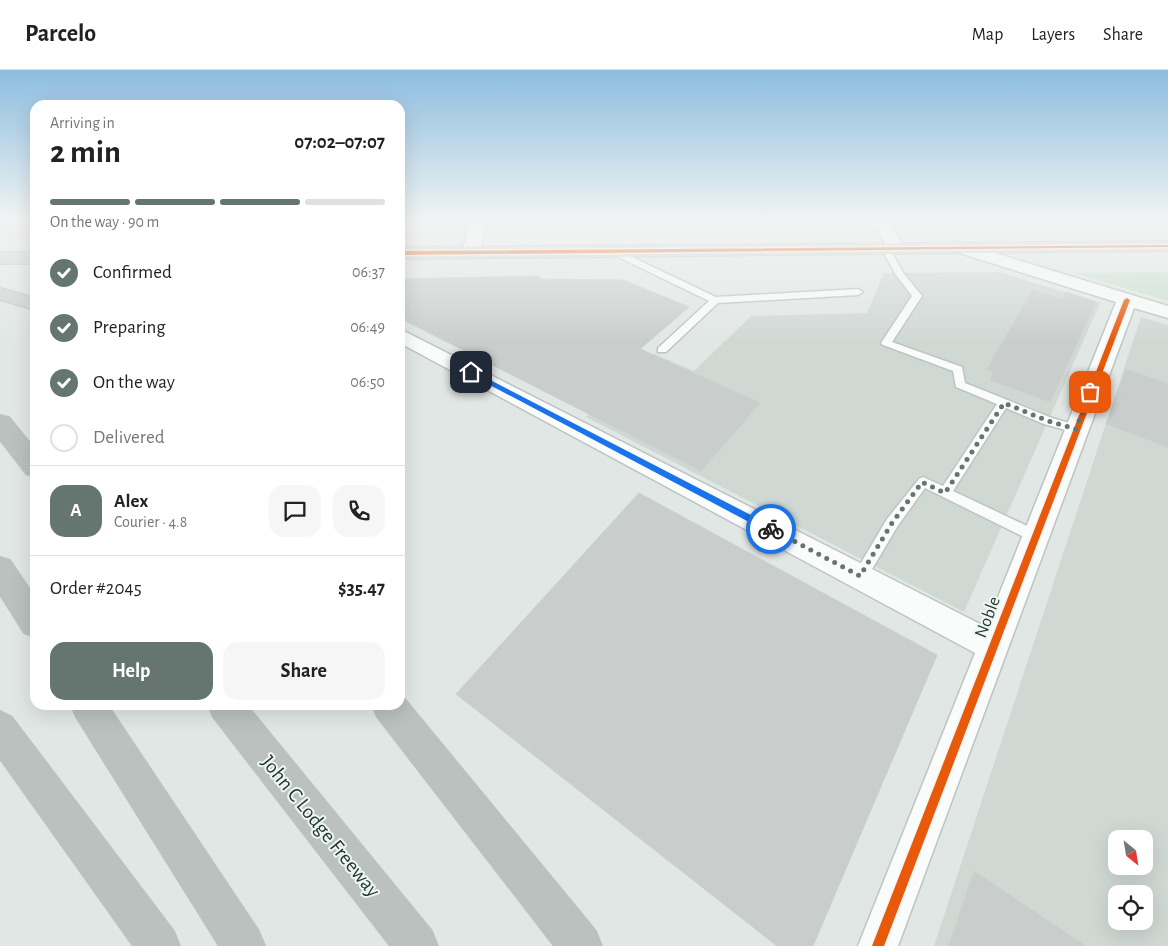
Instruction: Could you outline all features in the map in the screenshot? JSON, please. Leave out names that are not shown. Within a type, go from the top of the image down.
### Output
[{"type":"highway","points":[[0,423],[30,461]]},
{"type":"highway","points":[[0,569],[30,615]]},
{"type":"highway","points":[[91,710],[244,946]]},
{"type":"highway","name":"John C Lodge Freeway","points":[[229,710],[417,946]]},
{"type":"highway","points":[[393,710],[581,946]]},
{"type":"highway","points":[[0,729],[159,946]]},
{"type":"main road","points":[[0,294],[30,303]]},
{"type":"street","points":[[1006,262],[1168,312]]},
{"type":"street","name":"Noble","points":[[878,946],[1034,536],[1127,300]]},
{"type":"street","points":[[405,338],[992,646]]},
{"type":"lane","points":[[636,262],[715,300],[858,292]]},
{"type":"lane","points":[[896,262],[900,275],[918,296],[886,343],[958,369],[960,385],[1048,421],[1076,429]]},
{"type":"lane","points":[[662,350],[715,300]]},
{"type":"lane","points":[[945,493],[1004,403]]},
{"type":"lane","points":[[860,576],[892,523],[922,482],[1034,536]]},
{"type":"shaded area","points":[[999,272],[1100,303],[964,612],[586,417],[654,354],[694,371],[751,316],[867,313],[884,273]]},
{"type":"shaded area","points":[[1141,317],[1168,325],[1168,946],[934,946]]},
{"type":"green space","points":[[1168,272],[1168,301],[1074,273]]},
{"type":"building","points":[[540,276],[540,279],[623,280],[689,307],[640,349],[760,403],[701,471],[405,321],[405,279]]},
{"type":"building","points":[[1033,290],[1063,300],[1066,292],[1096,302],[1050,402],[990,380],[994,372],[987,369]]},
{"type":"building","points":[[1126,369],[1168,384],[1168,447],[1106,424]]},
{"type":"building","points":[[639,493],[937,655],[813,946],[777,946],[456,694]]},
{"type":"building","points":[[974,871],[1086,946],[949,946]]},
{"type":"cycle path","points":[[878,946],[1127,300]]},
{"type":"way so far","points":[[771,529],[860,576],[892,523],[922,482],[945,493],[1004,403],[1048,421],[1076,429],[1090,392]]},
{"type":"route","points":[[471,372],[771,529]]}]
